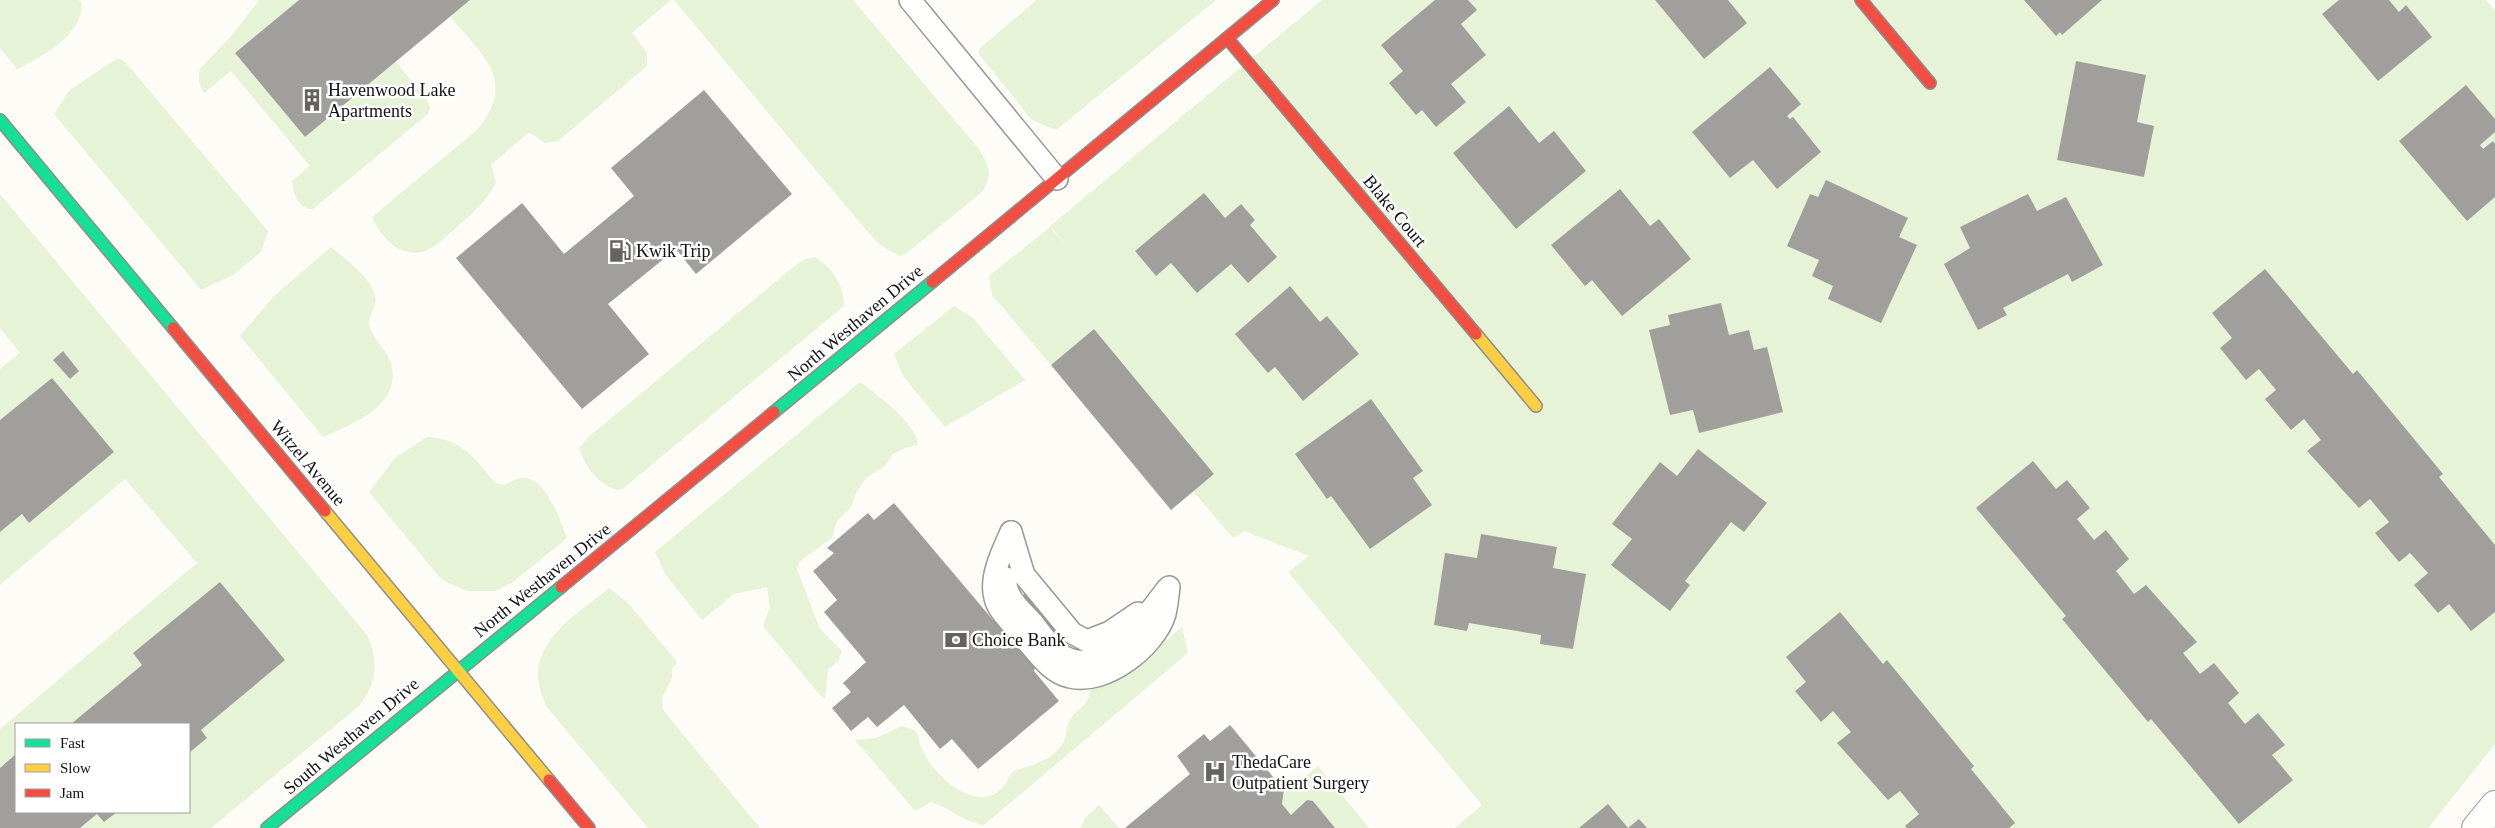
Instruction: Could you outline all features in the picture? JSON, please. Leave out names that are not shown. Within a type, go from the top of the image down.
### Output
[{"type":"street","name":"North Westhaven Drive","points":[[458,670],[611,547],[1273,0]]},
{"type":"street","points":[[1861,0],[1930,83]]},
{"type":"street","name":"Blake Court","points":[[1227,38],[1536,406]]},
{"type":"street","name":"Witzel Avenue","points":[[0,120],[589,828]]},
{"type":"street","name":"South Westhaven Drive","points":[[267,828],[458,670]]},
{"type":"street","points":[[2476,828],[2495,804]]},
{"type":"lane","points":[[910,0],[1057,179]]},
{"type":"lane","points":[[1011,532],[1024,575],[1072,633],[1087,641],[1110,632],[1136,615],[1169,587],[1165,615],[1152,638],[1132,658],[1095,676],[1070,678],[1056,672],[1004,613],[994,598],[1000,555],[1011,532]]},
{"type":"green space","points":[[0,0],[79,0],[82,4],[75,26],[59,44],[17,69],[0,48]]},
{"type":"green space","points":[[259,0],[299,0],[235,53],[305,137],[396,62],[428,101],[430,107],[428,114],[313,209],[304,207],[298,200],[293,190],[292,181],[310,166],[231,71],[204,93],[200,85],[200,69],[233,34]]},
{"type":"green space","points":[[470,0],[671,0],[632,33],[647,53],[647,66],[558,141],[545,143],[529,132],[491,165],[496,182],[476,210],[434,246],[416,253],[407,252],[386,239],[372,217],[478,129],[490,111],[495,96],[495,82],[491,69],[474,44],[450,16]]},
{"type":"green space","points":[[674,0],[853,0],[979,149],[989,170],[988,180],[982,192],[907,253],[900,256],[880,245]]},
{"type":"green space","points":[[1037,0],[1216,0],[1056,130],[1032,120],[978,53],[980,48]]},
{"type":"green space","points":[[1322,0],[2486,0],[2495,11],[2495,744],[2428,828],[1455,828],[1482,805],[1288,572],[1309,556],[1244,531],[1233,538],[1193,491],[1214,474],[1094,329],[1051,365],[992,295],[989,276],[1050,227],[1069,249],[1050,226]]},
{"type":"green space","points":[[116,59],[126,63],[268,231],[261,252],[233,275],[201,290],[54,114],[70,90]]},
{"type":"green space","points":[[0,194],[367,635],[371,644],[374,662],[373,680],[370,689],[359,706],[211,828],[80,828],[97,814],[105,822],[116,813],[190,813],[190,752],[207,738],[201,730],[285,660],[220,582],[134,653],[142,665],[72,723],[15,723],[15,755],[0,768],[0,729],[197,563],[125,479],[0,585],[0,532],[22,514],[29,523],[114,452],[52,378],[0,420],[0,369],[20,353],[0,328]]},
{"type":"green space","points":[[331,247],[353,265],[373,289],[375,305],[369,324],[374,336],[389,358],[392,378],[389,391],[382,402],[372,411],[348,426],[323,437],[240,336],[274,296]]},
{"type":"green space","points":[[814,257],[836,277],[842,291],[844,306],[621,490],[600,481],[589,469],[579,448],[586,439],[786,273],[803,260]]},
{"type":"green space","points":[[954,306],[972,317],[1025,380],[945,427],[903,376],[894,354]]},
{"type":"green space","points":[[860,382],[904,419],[916,437],[918,445],[905,448],[893,454],[885,466],[866,478],[856,493],[851,507],[837,521],[832,538],[800,561],[797,569],[820,629],[842,651],[838,661],[828,670],[825,698],[820,695],[763,626],[770,608],[767,587],[734,594],[702,620],[665,574],[655,552]]},
{"type":"green space","points":[[427,437],[445,440],[458,445],[470,454],[491,479],[498,484],[501,485],[520,478],[529,479],[537,483],[544,490],[556,510],[567,538],[513,582],[496,591],[467,591],[442,580],[369,492],[395,458]]},
{"type":"green space","points":[[609,588],[628,603],[677,662],[672,669],[672,678],[662,698],[663,710],[760,828],[648,828],[546,706],[538,681],[538,672],[546,646],[564,624]]},
{"type":"green space","points":[[1182,627],[1188,653],[984,825],[977,824],[931,802],[915,811],[855,740],[876,738],[902,726],[916,731],[927,759],[945,780],[968,795],[980,797],[992,795],[1002,788],[1012,772],[1054,754],[1065,739],[1067,727],[1072,717],[1087,701],[1091,687],[1130,671]]},
{"type":"green space","points":[[1318,766],[1369,828],[1335,828],[1312,801],[1307,800],[1291,815],[1282,804],[1284,794]]},
{"type":"green space","points":[[1099,805],[1119,828],[1080,828],[1085,818]]},
{"type":"building","name":"Havenwood Lake Apartments","points":[[299,0],[470,0],[305,137],[235,53]]},
{"type":"building","points":[[1435,0],[1468,0],[1477,10],[1461,24],[1486,55],[1451,84],[1466,102],[1436,127],[1422,110],[1416,115],[1389,83],[1403,71],[1381,45]]},
{"type":"building","points":[[1655,0],[1728,0],[1747,23],[1704,59]]},
{"type":"building","points":[[2024,0],[2102,0],[2062,35],[2060,32],[2056,36]]},
{"type":"building","points":[[2339,0],[2389,0],[2399,12],[2406,5],[2432,37],[2378,81],[2322,14]]},
{"type":"building","points":[[2076,61],[2146,75],[2137,122],[2154,126],[2144,177],[2057,160]]},
{"type":"building","points":[[1770,67],[1801,104],[1787,116],[1790,119],[1793,117],[1821,152],[1777,189],[1753,160],[1730,178],[1692,132]]},
{"type":"building","points":[[2466,85],[2495,119],[2495,132],[2480,145],[2483,149],[2493,141],[2495,144],[2495,197],[2467,221],[2399,141]]},
{"type":"building","name":"Kwik Trip","points":[[704,90],[792,194],[696,274],[676,249],[608,304],[649,354],[582,409],[456,258],[522,203],[564,254],[634,196],[611,168]]},
{"type":"building","points":[[1509,106],[1539,143],[1554,131],[1586,171],[1516,229],[1453,153]]},
{"type":"building","points":[[1826,180],[1908,218],[1899,237],[1917,245],[1881,323],[1828,299],[1833,286],[1812,276],[1819,260],[1787,246],[1810,194],[1818,197]]},
{"type":"building","points":[[1620,189],[1650,226],[1659,219],[1691,259],[1622,316],[1592,280],[1585,286],[1551,245]]},
{"type":"building","points":[[1204,193],[1225,218],[1241,204],[1255,220],[1250,225],[1277,257],[1248,283],[1231,264],[1197,293],[1171,263],[1156,276],[1135,251]]},
{"type":"building","points":[[2028,194],[2037,211],[2066,197],[2103,265],[2072,282],[2068,274],[2003,308],[2007,315],[1978,330],[1944,264],[1970,248],[1960,227]]},
{"type":"building","points":[[2265,269],[2353,374],[2357,370],[2443,474],[2439,477],[2495,545],[2495,612],[2471,631],[2449,604],[2438,613],[2414,585],[2428,573],[2410,553],[2399,562],[2375,533],[2389,522],[2370,499],[2359,508],[2307,451],[2321,440],[2304,419],[2291,430],[2265,399],[2276,390],[2259,369],[2246,380],[2220,348],[2232,338],[2212,313]]},
{"type":"building","points":[[1290,286],[1320,322],[1327,316],[1359,354],[1303,401],[1275,367],[1268,373],[1235,334]]},
{"type":"building","points":[[1721,303],[1729,335],[1749,330],[1754,350],[1767,347],[1783,412],[1699,433],[1693,410],[1670,415],[1649,330],[1670,325],[1668,315]]},
{"type":"building","points":[[1094,329],[1214,474],[1171,510],[1051,365]]},
{"type":"building","points":[[63,351],[79,371],[70,379],[53,360]]},
{"type":"building","points":[[52,378],[114,452],[29,523],[22,514],[0,532],[0,420]]},
{"type":"building","points":[[1371,399],[1423,471],[1413,478],[1432,505],[1370,549],[1331,496],[1327,499],[1295,454]]},
{"type":"building","points":[[1698,449],[1767,503],[1744,532],[1731,522],[1685,581],[1690,585],[1670,611],[1611,565],[1632,539],[1612,524],[1660,462],[1677,476]]},
{"type":"building","points":[[2033,461],[2056,489],[2067,480],[2090,508],[2077,519],[2094,540],[2106,530],[2129,559],[2116,571],[2134,594],[2146,585],[2197,642],[2183,653],[2200,674],[2214,663],[2239,693],[2228,703],[2245,724],[2258,713],[2285,745],[2272,755],[2293,780],[2239,824],[2151,719],[2148,722],[2062,619],[2066,616],[1976,508]]},
{"type":"building","name":"Choice Bank","points":[[894,503],[993,620],[1033,587],[1072,633],[1036,664],[1034,671],[1059,701],[978,769],[952,739],[940,749],[904,705],[877,727],[868,717],[851,731],[832,708],[851,692],[843,683],[866,662],[824,612],[837,600],[813,571],[834,553],[827,548],[868,513],[874,520]]},
{"type":"building","points":[[1481,534],[1557,547],[1553,568],[1586,574],[1573,649],[1540,644],[1541,635],[1469,623],[1467,631],[1434,625],[1445,553],[1477,558]]},
{"type":"building","points":[[220,582],[285,660],[201,730],[207,738],[190,752],[190,723],[72,723],[142,665],[133,653]]},
{"type":"building","points":[[1840,612],[1883,664],[1887,660],[1974,766],[1971,769],[2015,823],[2009,828],[1907,828],[1905,826],[1919,814],[1900,791],[1888,800],[1837,743],[1851,732],[1833,711],[1821,722],[1795,691],[1806,682],[1786,657]]},
{"type":"building","points":[[1230,725],[1284,790],[1282,804],[1291,815],[1307,800],[1313,801],[1335,828],[1125,828],[1190,774],[1177,756],[1204,734],[1210,741]]},
{"type":"building","points":[[15,755],[15,813],[116,813],[104,822],[97,814],[80,828],[0,828],[0,768]]},
{"type":"building","points":[[1608,804],[1628,828],[1579,828]]},
{"type":"building","points":[[1639,819],[1647,828],[1628,828]]},
{"type":"traffic: fast","points":[[0,120],[173,328]]},
{"type":"traffic: fast","points":[[774,412],[932,282]]},
{"type":"traffic: fast","points":[[267,828],[561,587]]},
{"type":"traffic: slow","points":[[1476,334],[1536,406]]},
{"type":"traffic: slow","points":[[325,511],[549,780]]},
{"type":"traffic: jam","points":[[932,282],[1273,0]]},
{"type":"traffic: jam","points":[[1861,0],[1930,83]]},
{"type":"traffic: jam","points":[[1227,38],[1476,334]]},
{"type":"traffic: jam","points":[[173,328],[325,511]]},
{"type":"traffic: jam","points":[[561,587],[774,412]]},
{"type":"traffic: jam","points":[[549,780],[589,828]]},
{"type":"place","name":"Havenwood Lake Apartments","points":[[312,100]]},
{"type":"place","name":"Kwik Trip","points":[[620,251]]},
{"type":"place","name":"Choice Bank","points":[[956,640]]},
{"type":"place","name":"ThedaCare Outpatient Surgery","points":[[1215,772]]}]
